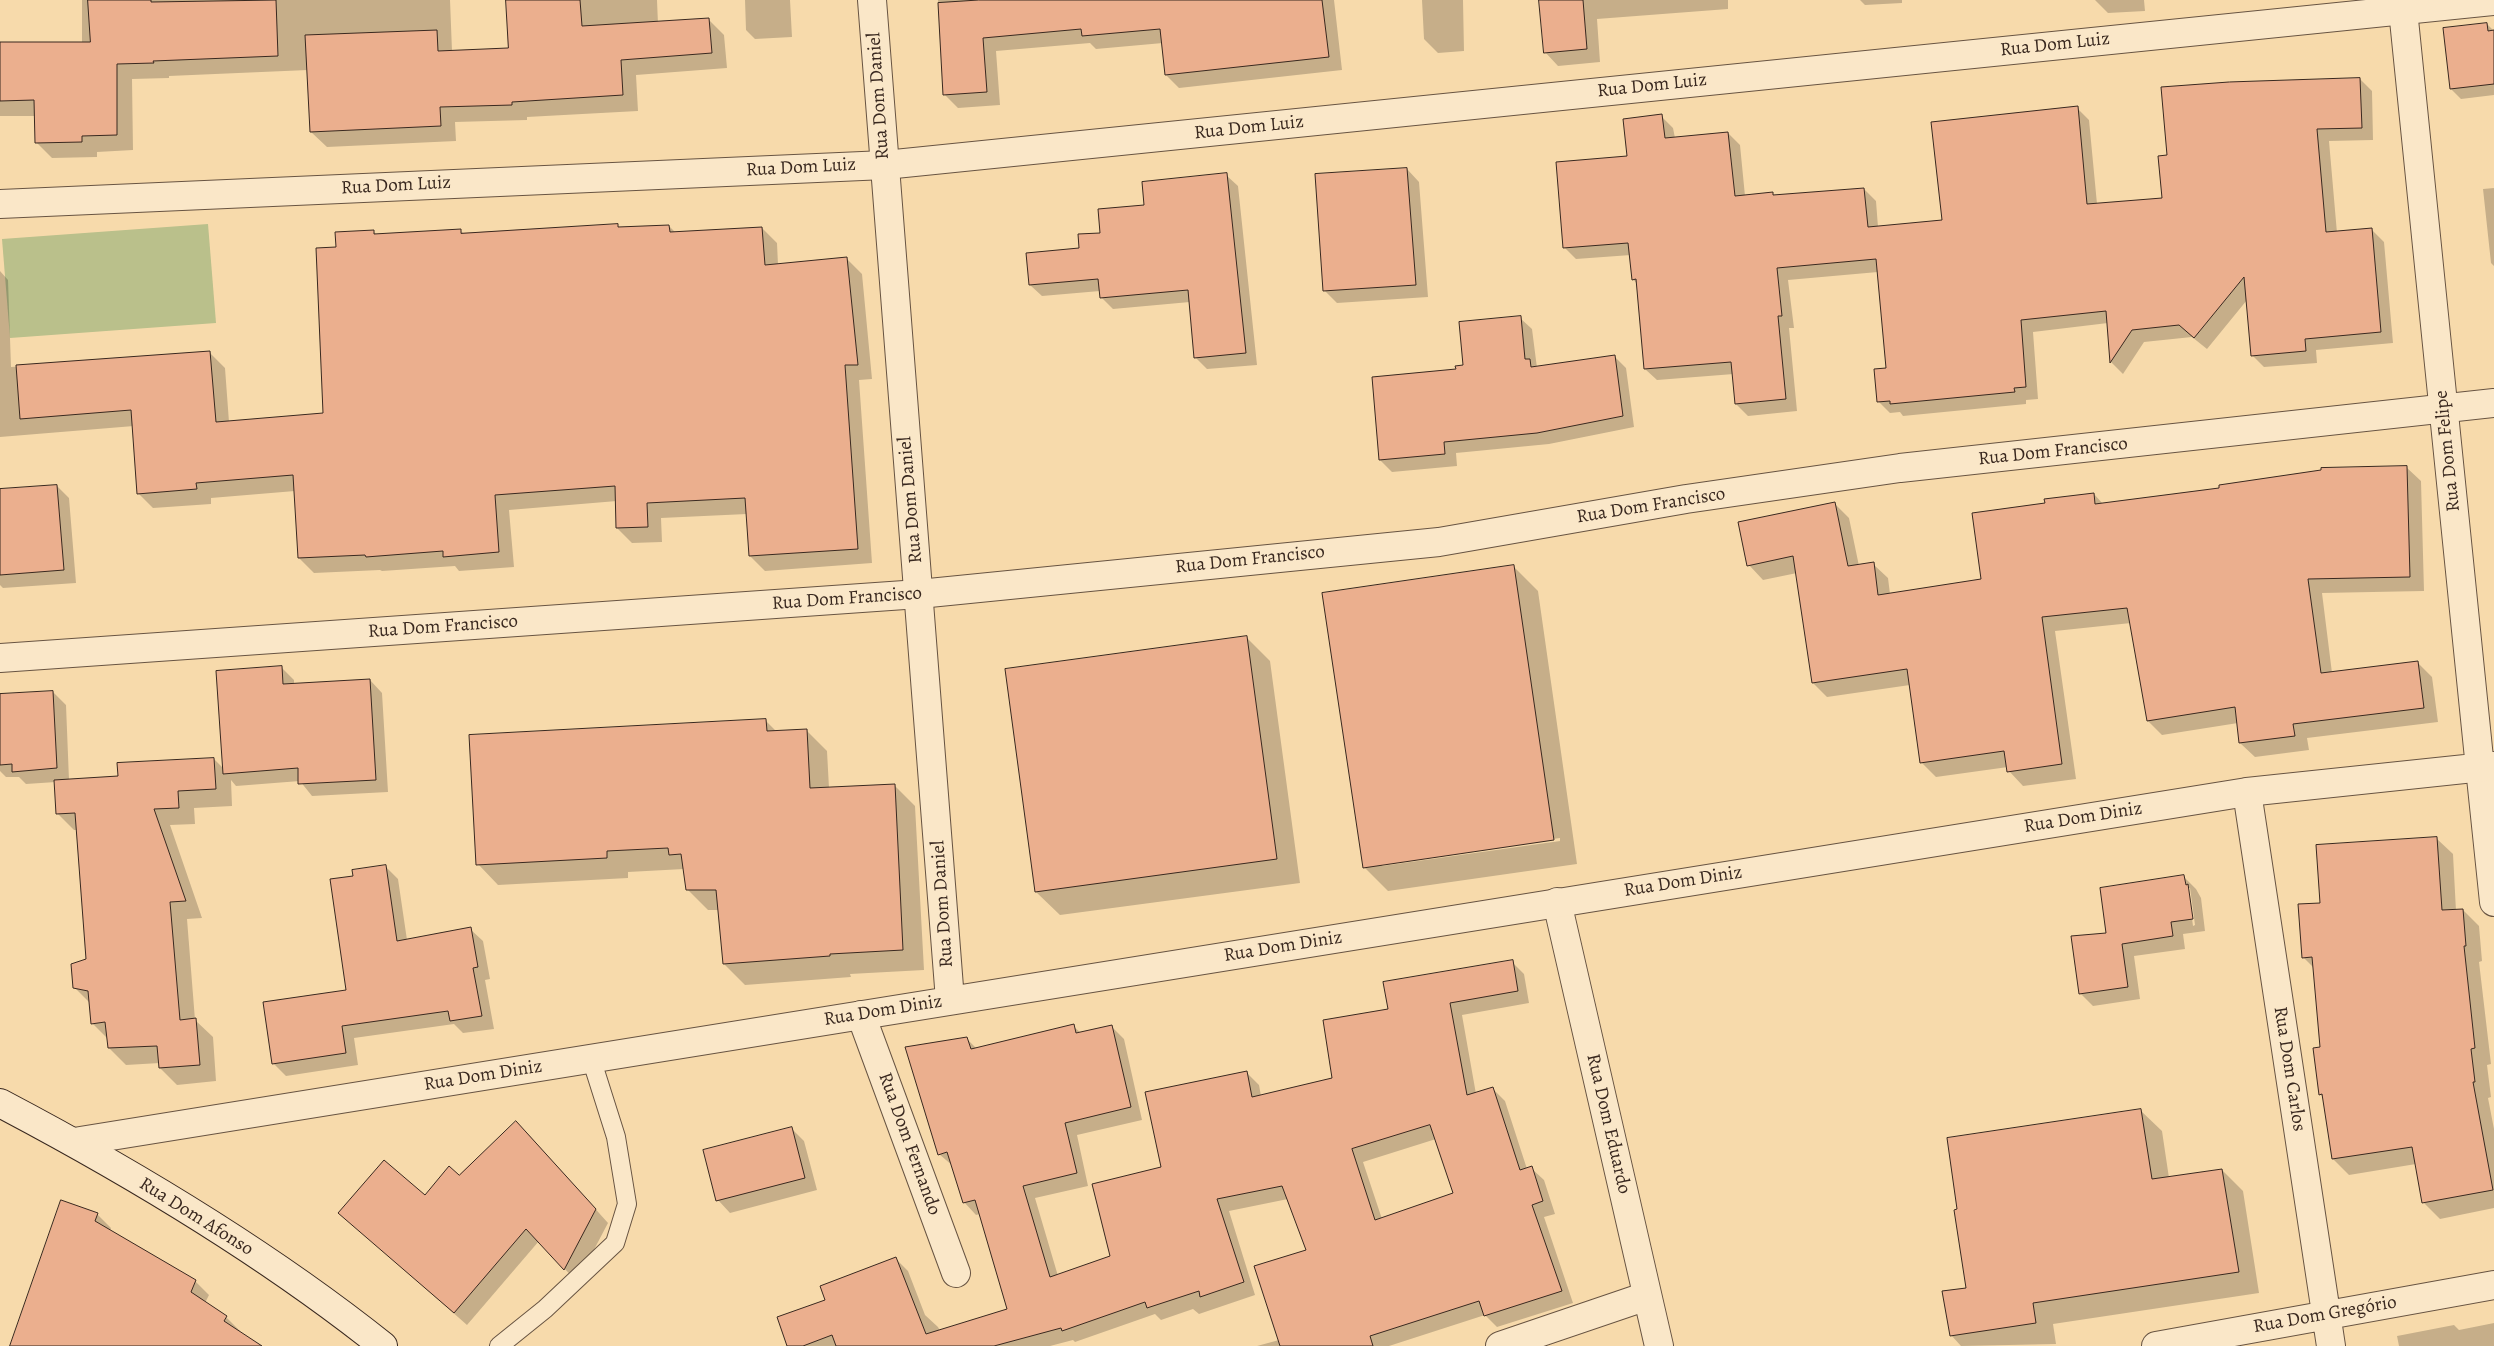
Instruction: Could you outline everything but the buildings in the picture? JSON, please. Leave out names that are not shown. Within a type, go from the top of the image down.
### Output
[{"type":"street","name":"Rua Dom Daniel","points":[[872,0],[950,1000]]},
{"type":"street","name":"Rua Dom Luiz","points":[[0,204],[885,165],[2402,5],[2494,0]]},
{"type":"street","name":"Rua Dom Felipe","points":[[2402,5],[2444,409],[2487,767],[2494,902]]},
{"type":"street","name":"Rua Dom Francisco","points":[[0,658],[919,594],[1439,542],[1686,499],[1900,468],[2494,403]]},
{"type":"street","name":"Rua Dom Diniz","points":[[74,1142],[2247,792],[2487,767]]},
{"type":"street","name":"Rua Dom Carlos","points":[[2247,792],[2331,1346]]},
{"type":"street","name":"Rua Dom Eduardo","points":[[1557,902],[1659,1346]]},
{"type":"street","name":"Rua Dom Fernando","points":[[862,1015],[956,1273]]},
{"type":"street","name":"Rua Dom Afonso","points":[[0,1103],[74,1142],[258,1256],[383,1346]]},
{"type":"street","name":"Rua Dom Gregório","points":[[2156,1346],[2494,1285]]},
{"type":"street","points":[[1500,1346],[1648,1296]]},
{"type":"lane","points":[[499,1346],[545,1309],[615,1243],[627,1204],[616,1137],[592,1058]]},
{"type":"green space","points":[[208,224],[216,323],[10,338],[2,239]]}]
